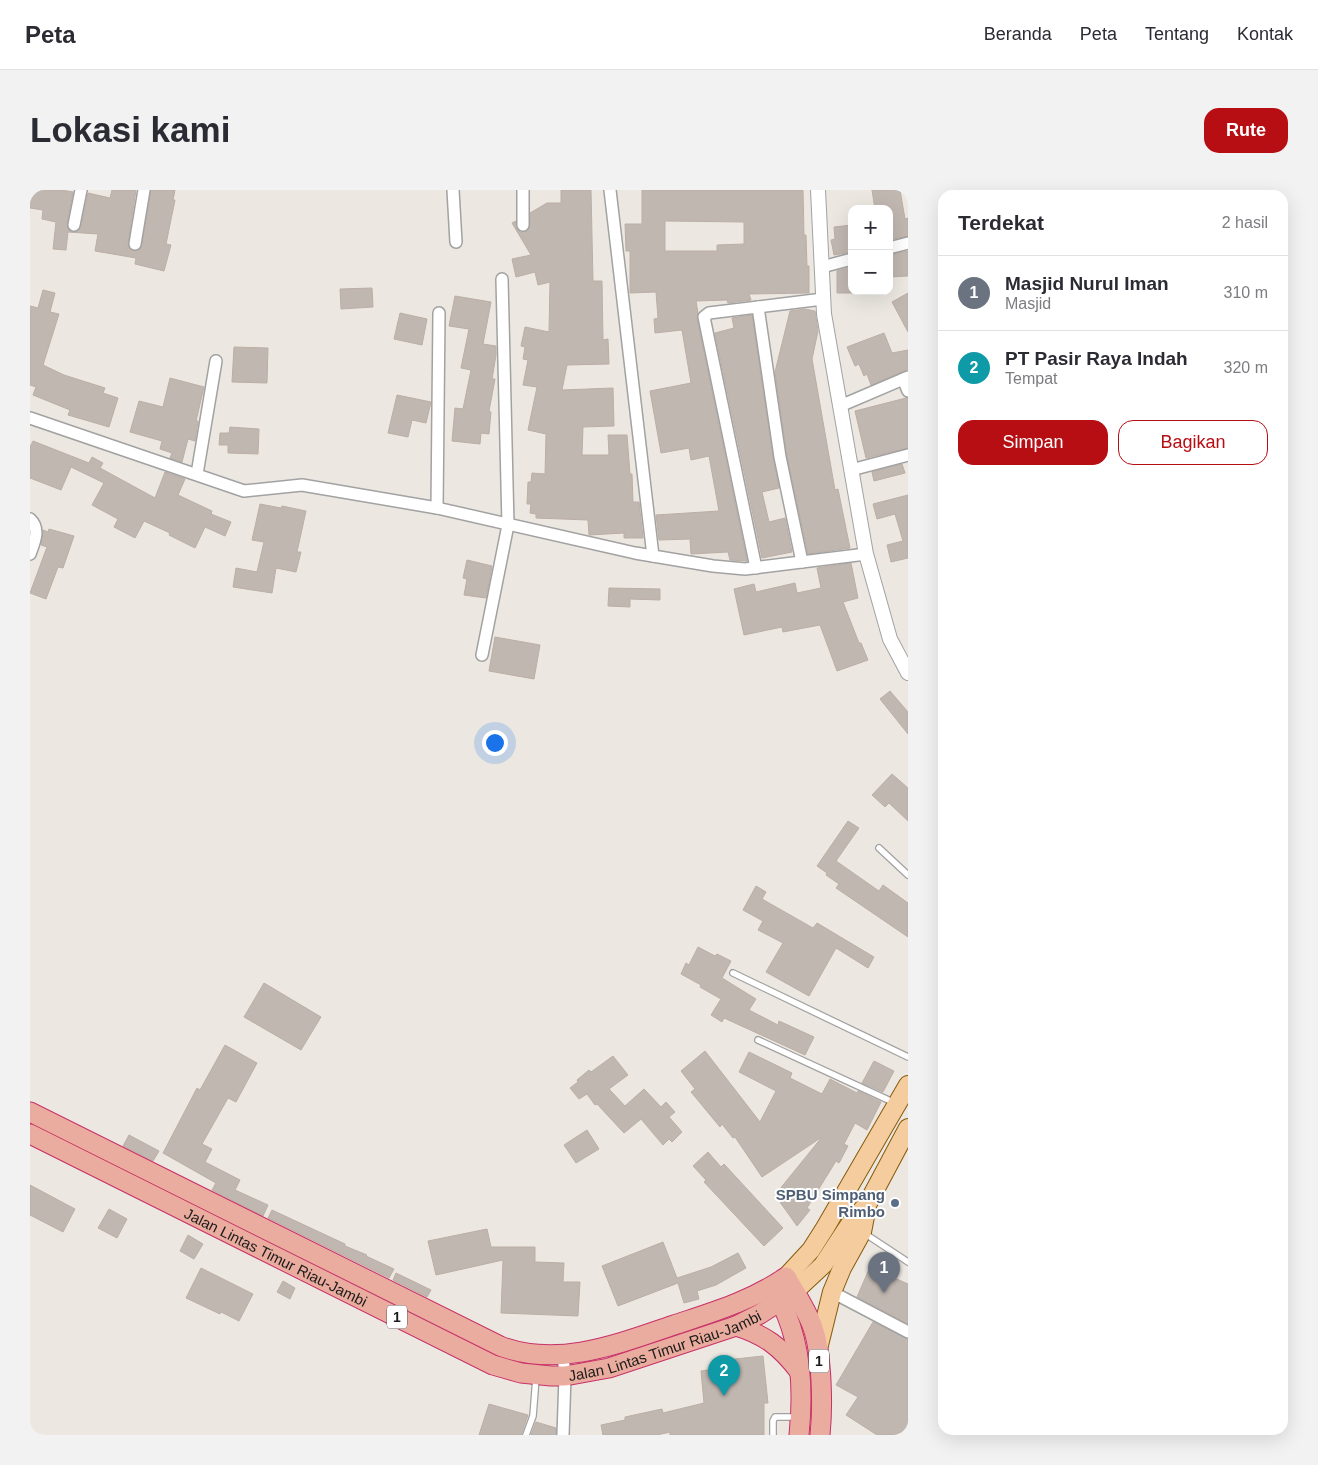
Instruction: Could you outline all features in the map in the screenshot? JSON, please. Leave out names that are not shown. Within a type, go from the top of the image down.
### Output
[{"type":"highway","name":"Jalan Lintas Timur Riau-Jambi","points":[[30,1112],[500,1346],[525,1354],[563,1355],[604,1349],[783,1289]]},
{"type":"highway","name":"Jalan Lintas Timur Riau-Jambi","points":[[30,1134],[493,1365],[521,1374],[565,1376],[609,1368],[736,1326],[783,1289]]},
{"type":"highway","points":[[290,1264],[299,1246]]},
{"type":"highway","name":"1","points":[[783,1289],[813,1328],[818,1349],[822,1419],[820,1435]]},
{"type":"highway","name":"1","points":[[783,1289],[797,1346],[800,1426]]},
{"type":"highway","points":[[736,1326],[771,1341],[799,1371]]},
{"type":"main road","points":[[783,1289],[825,1228],[908,1085]]},
{"type":"main road","points":[[818,1349],[832,1292],[856,1228],[907,1131]]},
{"type":"main road","points":[[783,1289],[823,1265],[856,1228]]},
{"type":"street","points":[[74,225],[81,190]]},
{"type":"street","points":[[135,244],[144,190]]},
{"type":"street","points":[[453,190],[456,242]]},
{"type":"street","points":[[523,190],[523,225]]},
{"type":"street","points":[[610,190],[653,556]]},
{"type":"street","points":[[818,190],[823,298],[866,554],[886,630],[908,673]]},
{"type":"street","points":[[893,247],[908,243]]},
{"type":"street","points":[[822,267],[848,260]]},
{"type":"street","points":[[482,655],[508,524],[502,279]]},
{"type":"street","points":[[756,568],[704,320],[705,316],[709,313],[823,298]]},
{"type":"street","points":[[758,306],[780,457],[802,562]]},
{"type":"street","points":[[437,508],[438,313]]},
{"type":"street","points":[[197,474],[216,361]]},
{"type":"street","points":[[840,406],[906,378],[908,391]]},
{"type":"street","points":[[30,418],[244,491],[302,485],[437,508],[653,556],[713,566],[745,569],[866,554]]},
{"type":"street","points":[[851,470],[908,455]]},
{"type":"street","points":[[30,519],[35,526],[36,535],[30,554]]},
{"type":"street","points":[[832,1292],[908,1332]]},
{"type":"street","points":[[563,1355],[565,1376],[563,1435]]},
{"type":"lane","points":[[879,848],[908,875]]},
{"type":"lane","points":[[732,973],[908,1058]]},
{"type":"lane","points":[[758,1040],[897,1104]]},
{"type":"lane","points":[[856,1228],[908,1262]]},
{"type":"lane","points":[[526,1435],[532,1416],[536,1376]]},
{"type":"lane","points":[[773,1435],[773,1421],[775,1417],[800,1426]]},
{"type":"building","points":[[30,190],[73,192],[67,224],[69,230],[73,232],[81,227],[88,193],[110,198],[112,190],[136,190],[128,243],[130,249],[134,251],[140,249],[142,245],[151,190],[175,190],[173,200],[175,200],[166,244],[171,245],[164,271],[135,264],[136,258],[95,251],[98,234],[68,232],[66,250],[53,249],[56,222],[42,219],[43,210],[30,208]]},
{"type":"building","points":[[561,190],[591,190],[593,281],[602,281],[603,340],[608,339],[609,364],[567,365],[562,390],[613,388],[614,426],[583,427],[582,455],[609,455],[608,435],[627,435],[630,474],[632,474],[633,502],[639,502],[643,538],[624,538],[624,533],[589,535],[588,520],[536,518],[536,514],[530,513],[531,504],[527,504],[528,482],[531,482],[532,473],[545,474],[546,434],[528,430],[537,387],[523,385],[528,360],[523,359],[525,347],[521,346],[525,327],[549,332],[550,282],[538,285],[535,272],[516,277],[512,259],[531,255],[512,223],[516,221],[516,228],[520,232],[527,231],[530,225],[530,213],[547,203],[561,203]]},
{"type":"building","points":[[642,190],[803,190],[804,235],[806,235],[807,266],[809,266],[809,293],[749,294],[751,300],[728,303],[727,300],[696,301],[697,319],[747,561],[730,560],[728,552],[691,554],[690,539],[659,540],[656,515],[719,511],[709,456],[691,460],[689,448],[661,453],[650,391],[691,383],[682,330],[655,333],[654,319],[658,318],[656,292],[630,293],[630,251],[626,251],[625,224],[642,224]],"holes":[[[665,221],[744,222],[744,244],[717,245],[717,251],[665,251]]]},
{"type":"building","points":[[872,190],[900,190],[905,219],[908,218],[908,236],[893,239],[893,205],[874,205]]},
{"type":"building","points":[[848,225],[848,253],[834,255],[831,240],[835,239],[834,227]]},
{"type":"building","points":[[908,251],[908,276],[893,277],[893,254]]},
{"type":"building","points":[[848,268],[848,293],[837,293],[837,271]]},
{"type":"building","points":[[372,288],[373,307],[341,309],[340,289]]},
{"type":"building","points":[[43,290],[55,293],[50,312],[59,314],[43,365],[64,375],[105,388],[103,393],[118,398],[109,427],[68,415],[70,410],[33,395],[36,387],[30,385],[30,306],[38,308]]},
{"type":"building","points":[[908,293],[908,332],[892,302]]},
{"type":"building","points":[[455,296],[491,302],[483,344],[496,346],[492,379],[495,379],[489,411],[491,412],[489,434],[481,433],[480,444],[452,441],[455,408],[463,409],[471,370],[461,368],[469,329],[449,326]]},
{"type":"building","points":[[805,309],[815,311],[818,331],[812,359],[835,490],[838,489],[850,548],[808,554],[787,456],[775,372],[790,311]]},
{"type":"building","points":[[400,313],[427,319],[422,345],[394,339]]},
{"type":"building","points":[[752,315],[779,488],[762,492],[769,522],[785,518],[792,552],[762,558],[715,333],[734,328],[732,318]]},
{"type":"building","points":[[884,333],[892,353],[908,350],[908,369],[871,385],[867,374],[864,376],[859,364],[855,366],[847,347]]},
{"type":"building","points":[[234,347],[268,348],[267,383],[232,382]]},
{"type":"building","points":[[170,378],[204,387],[196,421],[198,421],[195,441],[188,439],[182,462],[170,458],[172,453],[160,449],[162,441],[130,432],[139,401],[163,407]]},
{"type":"building","points":[[397,395],[431,402],[426,423],[412,420],[408,437],[388,433]]},
{"type":"building","points":[[908,398],[908,448],[866,458],[855,411]]},
{"type":"building","points":[[230,427],[259,429],[258,454],[228,453],[228,445],[219,445],[220,433],[229,433]]},
{"type":"building","points":[[33,441],[89,463],[92,457],[103,463],[100,468],[155,498],[165,472],[185,479],[178,495],[212,511],[211,514],[231,522],[225,536],[205,527],[195,548],[169,535],[170,533],[144,521],[135,538],[114,527],[118,519],[92,505],[104,483],[71,467],[61,490],[30,478],[30,447]]},
{"type":"building","points":[[902,464],[905,473],[874,481],[872,472]]},
{"type":"building","points":[[908,495],[908,558],[891,562],[887,545],[903,541],[895,514],[877,519],[873,504]]},
{"type":"building","points":[[260,504],[306,511],[297,552],[301,552],[296,572],[276,568],[272,593],[233,587],[236,568],[257,572],[264,542],[252,540]]},
{"type":"building","points":[[49,529],[74,536],[63,568],[58,567],[46,599],[30,593],[47,547],[41,545],[43,530],[48,532]]},
{"type":"building","points":[[467,560],[492,566],[486,598],[464,595],[467,579],[463,578]]},
{"type":"building","points":[[851,563],[858,598],[843,602],[859,643],[861,643],[868,660],[837,671],[820,625],[783,632],[782,627],[744,635],[734,589],[754,584],[756,592],[795,583],[797,593],[821,588],[817,568]]},
{"type":"building","points":[[609,588],[660,589],[660,600],[630,599],[630,607],[608,606]]},
{"type":"building","points":[[495,637],[540,645],[534,679],[489,671]]},
{"type":"building","points":[[890,691],[908,712],[908,734],[880,699]]},
{"type":"building","points":[[892,774],[908,788],[908,821],[889,803],[885,807],[872,795]]},
{"type":"building","points":[[848,821],[859,828],[836,861],[879,891],[883,885],[908,903],[908,937],[836,888],[839,884],[817,866]]},
{"type":"building","points":[[756,886],[766,892],[762,899],[813,928],[817,923],[874,957],[868,968],[836,948],[809,996],[766,972],[783,943],[758,930],[763,921],[743,910]]},
{"type":"building","points":[[698,947],[715,956],[717,954],[731,961],[722,978],[756,999],[749,1010],[778,1025],[779,1021],[814,1037],[805,1055],[724,1018],[722,1022],[711,1015],[721,999],[681,974],[686,963],[689,965]]},
{"type":"building","points":[[264,983],[321,1017],[301,1050],[244,1017]]},
{"type":"building","points":[[225,1045],[257,1063],[236,1102],[228,1098],[202,1144],[212,1149],[205,1162],[240,1180],[235,1190],[268,1205],[263,1216],[212,1190],[216,1183],[163,1153],[197,1088],[200,1090]]},
{"type":"building","points":[[705,1051],[760,1122],[776,1091],[739,1072],[749,1052],[792,1073],[790,1078],[822,1094],[830,1079],[857,1093],[858,1091],[881,1102],[867,1130],[855,1123],[844,1144],[848,1146],[839,1163],[836,1161],[807,1208],[810,1210],[797,1226],[775,1195],[822,1137],[762,1177],[735,1137],[733,1138],[722,1124],[720,1127],[691,1092],[695,1089],[681,1071]]},
{"type":"building","points":[[613,1056],[628,1075],[609,1089],[625,1106],[644,1089],[661,1107],[666,1102],[675,1112],[669,1117],[682,1132],[672,1142],[669,1139],[663,1145],[641,1119],[624,1133],[597,1104],[595,1105],[587,1094],[579,1099],[570,1088],[589,1070],[591,1072]]},
{"type":"building","points":[[874,1061],[894,1071],[883,1092],[862,1083]]},
{"type":"building","points":[[587,1130],[599,1149],[576,1163],[564,1145]]},
{"type":"building","points":[[129,1135],[159,1151],[153,1161],[123,1146]]},
{"type":"building","points":[[708,1152],[721,1167],[724,1164],[783,1228],[764,1246],[704,1182],[706,1180],[693,1166]]},
{"type":"building","points":[[30,1185],[75,1209],[63,1232],[30,1215]]},
{"type":"building","points":[[109,1209],[127,1219],[117,1238],[98,1228]]},
{"type":"building","points":[[272,1210],[394,1269],[389,1278],[268,1218]]},
{"type":"building","points":[[487,1229],[491,1247],[535,1247],[535,1262],[564,1263],[563,1282],[580,1282],[578,1316],[501,1313],[503,1260],[436,1275],[428,1241]]},
{"type":"building","points":[[188,1235],[203,1244],[194,1259],[180,1251]]},
{"type":"building","points":[[663,1242],[677,1278],[711,1267],[738,1253],[746,1268],[716,1285],[697,1291],[699,1299],[684,1303],[678,1283],[618,1306],[602,1266]]},
{"type":"building","points":[[870,1267],[908,1284],[908,1324],[857,1297]]},
{"type":"building","points":[[201,1268],[253,1294],[239,1321],[186,1298]]},
{"type":"building","points":[[396,1273],[431,1290],[427,1297],[393,1280]]},
{"type":"building","points":[[283,1281],[295,1288],[290,1299],[277,1292]]},
{"type":"building","points":[[873,1322],[908,1339],[908,1435],[877,1435],[846,1415],[858,1397],[836,1385]]},
{"type":"building","points":[[763,1356],[768,1403],[764,1403],[764,1435],[670,1435],[670,1432],[657,1435],[603,1435],[601,1425],[625,1420],[625,1417],[662,1409],[663,1413],[704,1403],[701,1371],[727,1367],[726,1360]]},
{"type":"building","points":[[489,1404],[528,1415],[521,1435],[479,1435]]},
{"type":"building","points":[[536,1422],[556,1428],[556,1435],[531,1435]]},
{"type":"place","name":"SPBU Simpang Rimbo","points":[[895,1203]]},
{"type":"place","name":"Masjid Nurul Iman","points":[[884,1293]]},
{"type":"place","name":"PT Pasir Raya Indah","points":[[724,1396]]}]
